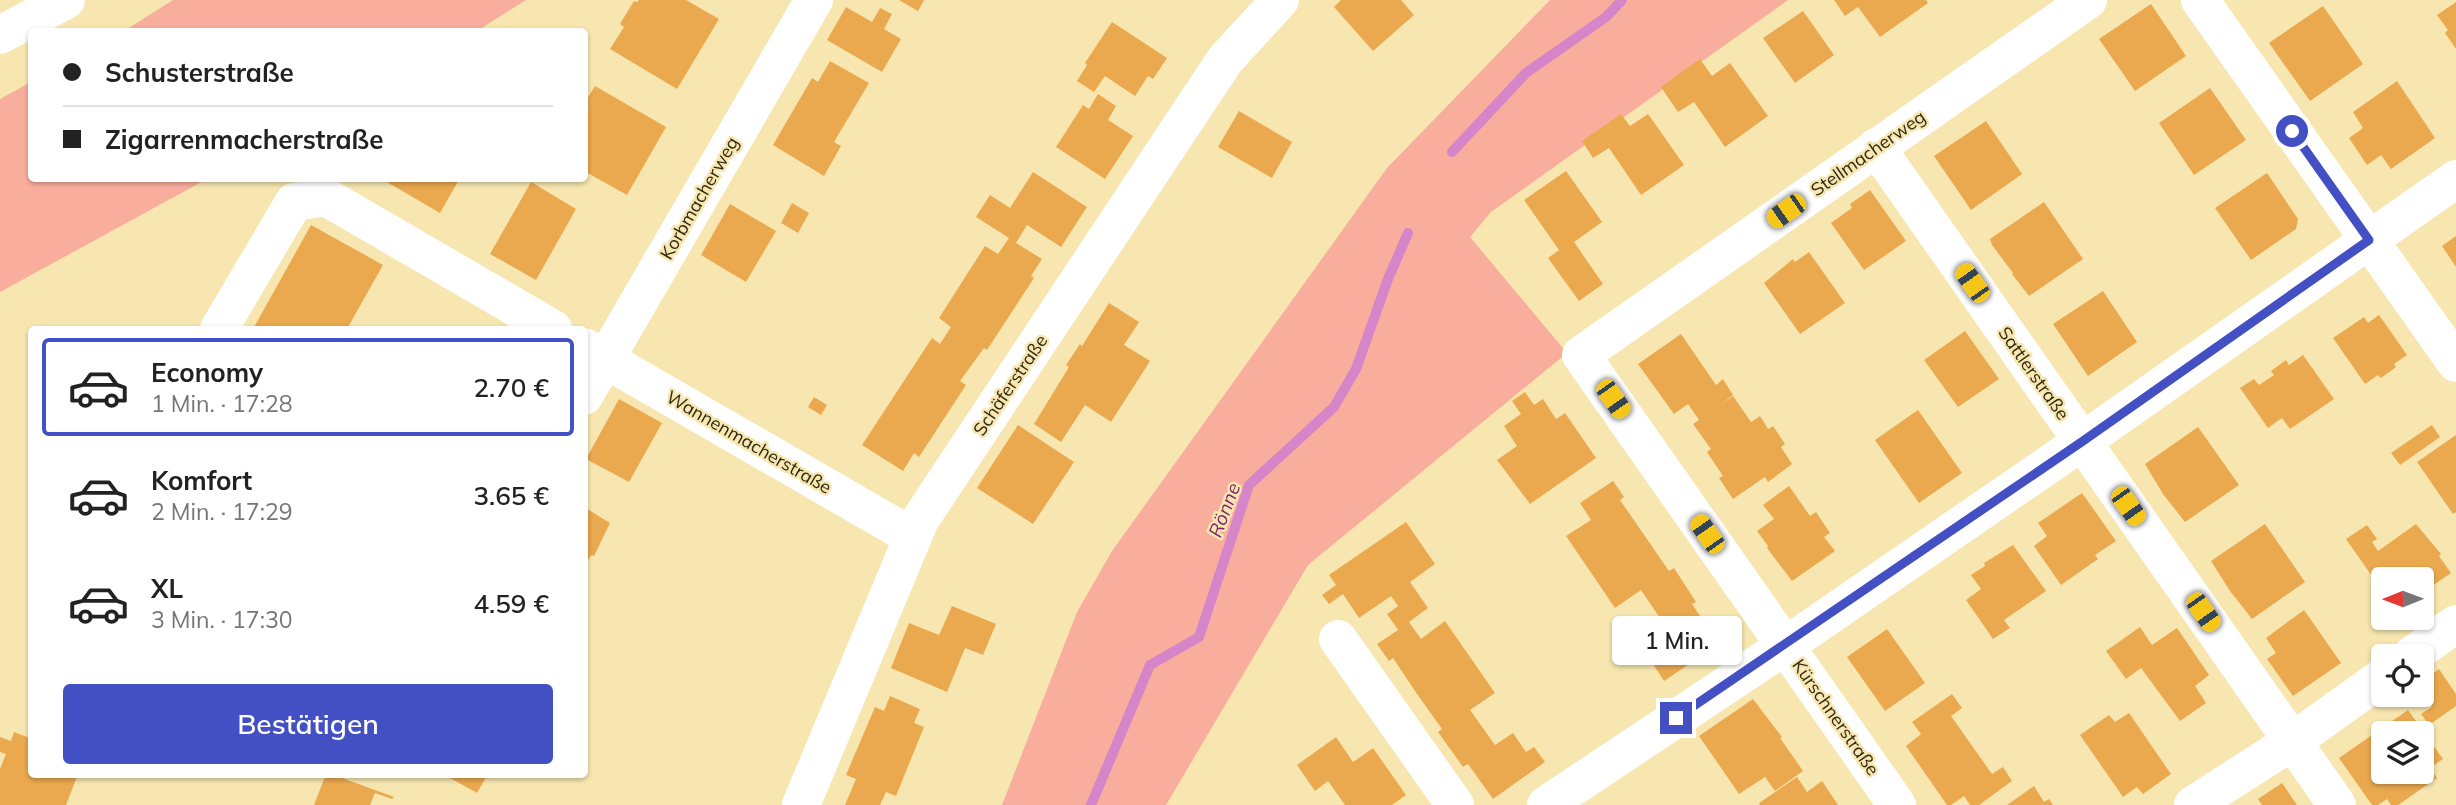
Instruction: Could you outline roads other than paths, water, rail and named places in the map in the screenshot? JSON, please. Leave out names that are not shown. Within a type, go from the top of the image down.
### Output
[{"type":"street","points":[[0,35],[66,0]]},
{"type":"street","name":"Korbmacherweg","points":[[588,380],[595,353],[814,0]]},
{"type":"street","name":"Schäferstraße","points":[[801,805],[920,520],[1225,60],[1280,0]]},
{"type":"street","name":"Stellmacherweg","points":[[1581,355],[2088,0]]},
{"type":"street","points":[[2200,0],[2456,363]]},
{"type":"street","name":"Sattlerstraße","points":[[1876,147],[2337,805]]},
{"type":"street","points":[[1546,805],[1786,646],[2456,180]]},
{"type":"street","points":[[221,326],[294,202],[326,197],[548,326]]},
{"type":"street","name":"Wannenmacherstraße","points":[[595,353],[913,537]]},
{"type":"street","name":"Kürschnerstraße","points":[[1581,355],[1897,805]]},
{"type":"street","points":[[2427,644],[2456,624]]},
{"type":"street","points":[[1338,639],[1455,805]]},
{"type":"street","points":[[2193,805],[2293,741],[2371,685]]},
{"type":"waterway","name":"Rönne","points":[[1452,152],[1526,73],[1606,17],[1622,0]]},
{"type":"waterway","name":"Rönne","points":[[1091,805],[1150,665],[1199,637],[1249,485],[1334,407],[1356,369],[1388,279],[1408,233]]}]
